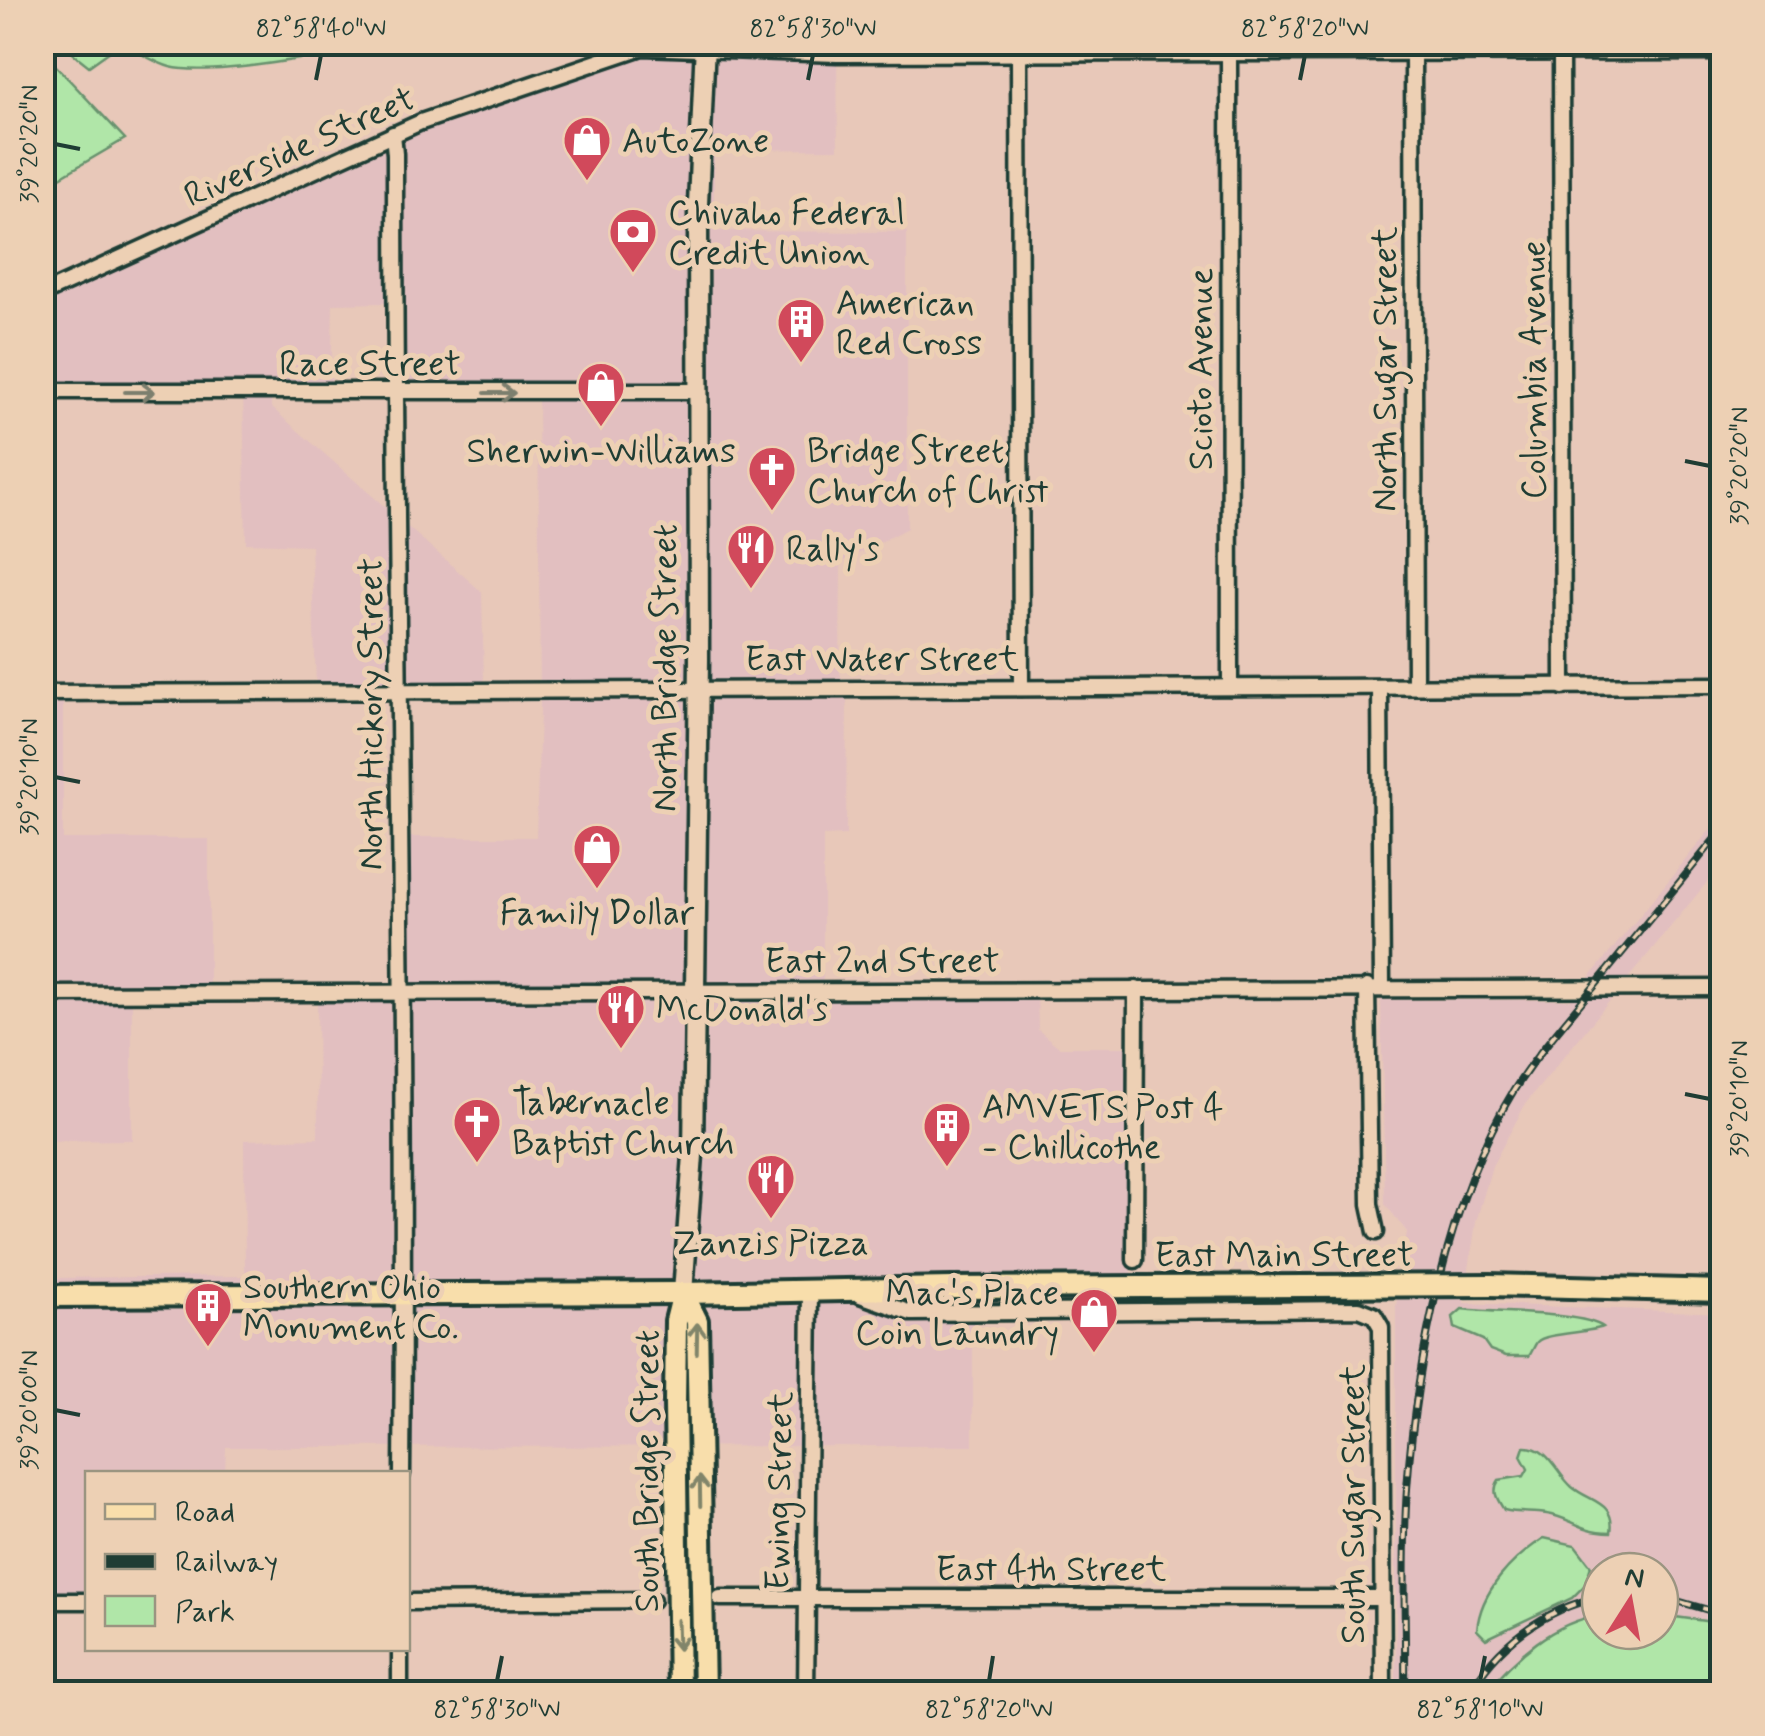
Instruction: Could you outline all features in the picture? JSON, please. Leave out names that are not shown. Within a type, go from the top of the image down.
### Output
[{"type":"main road","name":"North Bridge Street","points":[[683,1293],[693,1155],[697,391],[700,115],[705,46]]},
{"type":"main road","name":"East Main Street","points":[[42,1296],[1490,1285],[1722,1291]]},
{"type":"main road","name":"South Bridge Street","points":[[680,1694],[675,1404],[676,1321],[683,1293]]},
{"type":"main road","name":"South Bridge Street","points":[[683,1293],[697,1320],[704,1694]]},
{"type":"street","name":"Riverside Street","points":[[42,294],[392,134],[629,49],[705,46],[837,54],[1722,52]]},
{"type":"street","points":[[1019,52],[1021,688]]},
{"type":"street","name":"Scioto Avenue","points":[[1229,52],[1230,687]]},
{"type":"street","name":"North Sugar Street","points":[[1413,52],[1414,686]]},
{"type":"street","name":"Columbia Avenue","points":[[1561,52],[1563,687]]},
{"type":"street","name":"North Hickory Street","points":[[392,134],[401,692],[402,1471]]},
{"type":"street","name":"Race Street","points":[[42,392],[697,391]]},
{"type":"street","name":"East Water Street","points":[[42,693],[1722,685]]},
{"type":"street","points":[[1376,1232],[1370,1204],[1380,687]]},
{"type":"street","name":"East 2nd Street","points":[[42,994],[1722,988]]},
{"type":"street","points":[[1135,1260],[1136,989]]},
{"type":"street","name":"Ewing Street","points":[[806,1694],[810,1290]]},
{"type":"street","name":"East Main Street","points":[[846,1290],[912,1313],[1359,1309],[1374,1315]]},
{"type":"street","name":"South Sugar Street","points":[[1374,1315],[1380,1327],[1383,1694]]},
{"type":"street","name":"East 4th Street","points":[[720,1598],[1382,1598]]},
{"type":"street","points":[[410,1602],[652,1600]]},
{"type":"street","points":[[42,1601],[85,1601]]},
{"type":"street","points":[[400,1651],[400,1694]]},
{"type":"shaded area","points":[[630,43],[837,49],[838,149],[714,150],[714,231],[907,232],[907,528],[841,563],[840,672],[847,699],[846,835],[823,836],[823,986],[1037,986],[1038,1030],[1059,1047],[1130,1047],[1131,1287],[973,1288],[973,1446],[226,1447],[225,1471],[85,1471],[85,1601],[43,1601],[43,1278],[245,1276],[244,1140],[318,1138],[317,996],[405,996],[405,837],[536,837],[540,711],[538,386],[387,387],[387,303],[333,304],[331,388],[271,388],[271,407],[482,592],[484,685],[316,685],[311,545],[246,543],[243,388],[43,385],[43,288],[539,76]]},
{"type":"shaded area","points":[[42,689],[63,689],[63,839],[209,839],[209,998],[132,998],[132,1140],[43,1141]]},
{"type":"shaded area","points":[[1722,815],[1722,864],[1526,1103],[1492,1166],[1476,1222],[1464,1303],[1722,1313],[1722,1693],[1396,1693],[1396,1306],[1407,1232],[1385,1204],[1381,1000],[1571,1000]]},
{"type":"green space","points":[[60,43],[374,43],[272,63],[189,69],[164,65],[120,44],[89,66]]},
{"type":"green space","points":[[42,51],[125,139],[43,187],[42,187]]},
{"type":"green space","points":[[1462,1309],[1577,1318],[1603,1327],[1542,1339],[1529,1356],[1506,1356],[1455,1328],[1453,1317]]},
{"type":"green space","points":[[1524,1447],[1540,1451],[1572,1487],[1606,1509],[1611,1532],[1591,1530],[1541,1513],[1504,1510],[1496,1496],[1497,1484],[1499,1480],[1524,1476],[1528,1469],[1521,1456]]},
{"type":"green space","points":[[1544,1538],[1575,1545],[1580,1552],[1580,1590],[1572,1598],[1486,1639],[1477,1630],[1484,1602],[1521,1555]]},
{"type":"green space","points":[[1680,1618],[1705,1621],[1722,1630],[1722,1693],[1485,1693],[1536,1643],[1580,1620],[1580,1651],[1680,1651]]},
{"type":"railway","points":[[1405,1694],[1405,1540],[1411,1440],[1439,1282],[1470,1180],[1491,1133],[1533,1062],[1722,830]]},
{"type":"railway","points":[[1469,1694],[1493,1660],[1524,1631],[1580,1602]]},
{"type":"railway","points":[[1680,1602],[1722,1614]]},
{"type":"place","name":"AutoZone","points":[[587,182]]},
{"type":"place","name":"Chivaho Federal Credit Union","points":[[633,274]]},
{"type":"place","name":"American Red Cross","points":[[801,364]]},
{"type":"place","name":"Sherwin-Williams","points":[[601,428]]},
{"type":"place","name":"Bridge Street Church of Christ","points":[[772,512]]},
{"type":"place","name":"Rally's","points":[[751,590]]},
{"type":"place","name":"Family Dollar","points":[[597,890]]},
{"type":"place","name":"McDonald's","points":[[621,1050]]},
{"type":"place","name":"Tabernacle Baptist Church","points":[[477,1164]]},
{"type":"place","name":"AMVETS Post 4 - Chillicothe","points":[[947,1168]]},
{"type":"place","name":"Zanzis Pizza","points":[[771,1220]]},
{"type":"place","name":"Southern Ohio Monument Co.","points":[[208,1348]]},
{"type":"place","name":"Mac's Place Coin Laundry","points":[[1094,1354]]}]
